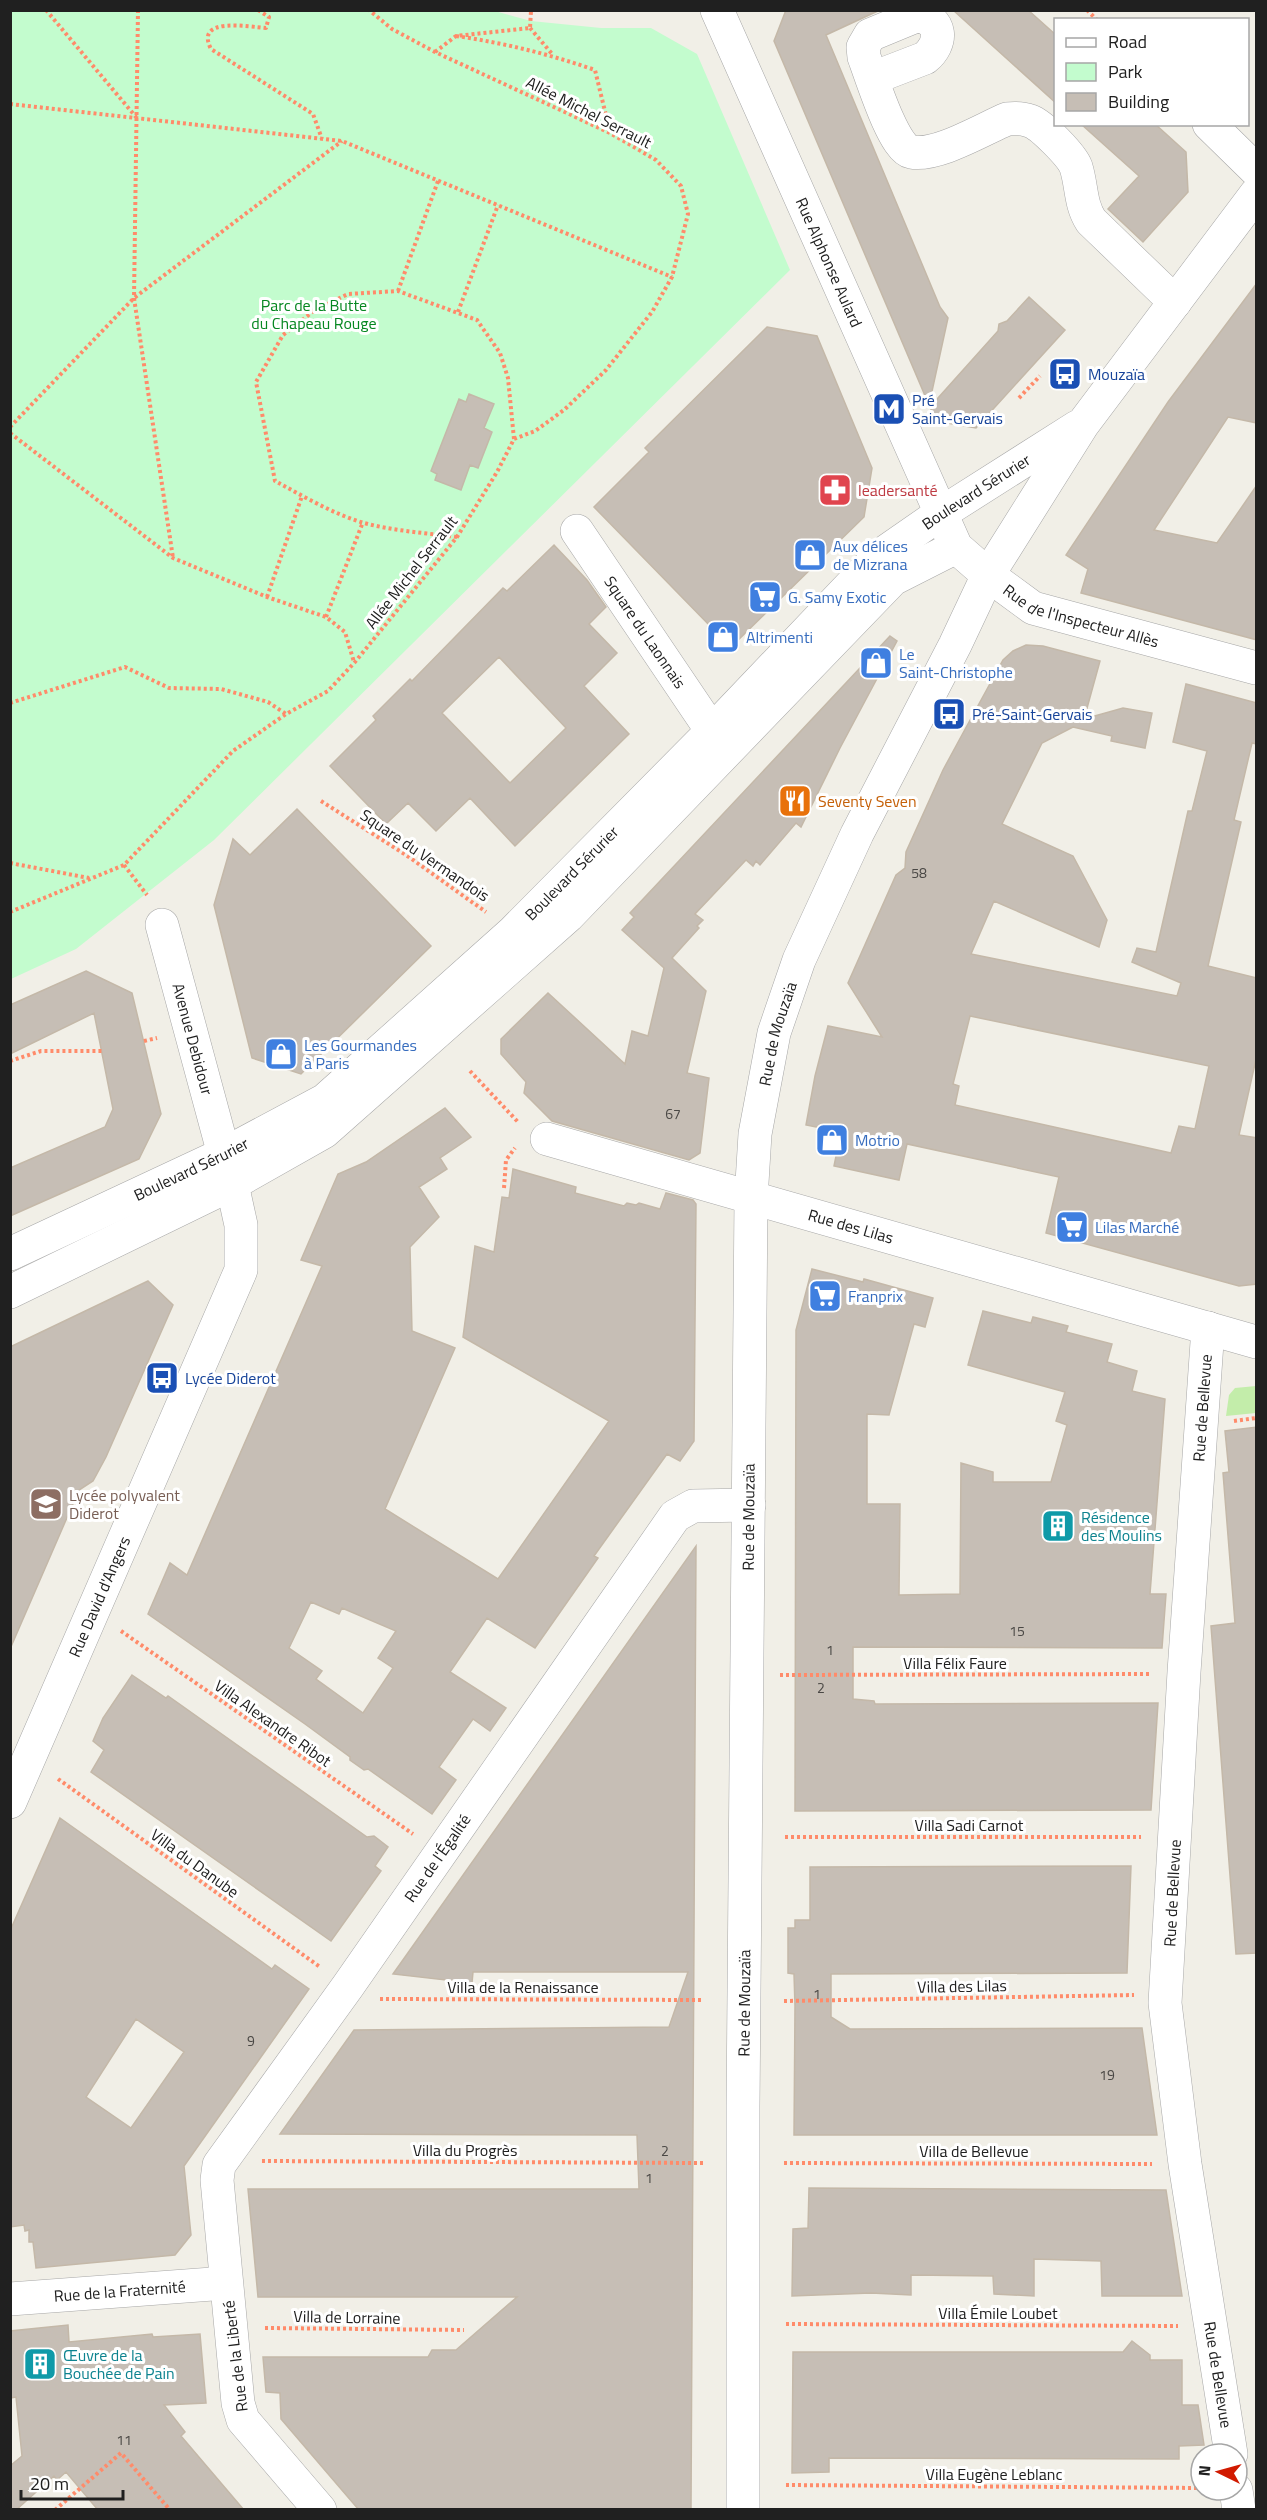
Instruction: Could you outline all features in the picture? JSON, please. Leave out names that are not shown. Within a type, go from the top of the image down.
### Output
[{"type":"street","name":"Rue Alphonse Aulard","points":[[717,10],[940,514]]},
{"type":"street","points":[[873,78],[899,142],[910,152],[932,152],[1007,119],[1019,118],[1033,121],[1072,157],[1077,168],[1083,209],[1091,221],[1175,302]]},
{"type":"street","points":[[1211,126],[1257,170]]},
{"type":"street","name":"Boulevard Sérurier","points":[[988,575],[1083,423],[1257,194]]},
{"type":"street","name":"Boulevard Sérurier","points":[[10,1292],[228,1169],[325,1100],[513,932],[712,731],[878,557],[940,514],[1083,423]]},
{"type":"street","name":"Rue de l'Inspecteur Allès","points":[[940,514],[956,547],[988,575],[1033,608],[1257,668]]},
{"type":"street","name":"Square du Laonnais","points":[[577,531],[712,731]]},
{"type":"street","name":"Boulevard Sérurier","points":[[10,1254],[324,1132],[568,916],[893,579],[956,547]]},
{"type":"street","name":"Rue de Mouzaïa","points":[[743,2510],[746,1676],[751,1199],[755,1134],[774,1033],[799,960],[857,834],[955,645],[988,575]]},
{"type":"street","name":"Avenue Debidour","points":[[162,925],[228,1169]]},
{"type":"street","name":"Rue des Lilas","points":[[547,1139],[1257,1342]]},
{"type":"street","name":"Rue David d'Angers","points":[[10,1802],[242,1270],[241,1225],[228,1169]]},
{"type":"street","name":"Rue de Bellevue","points":[[1209,1328],[1184,1672],[1165,2003],[1185,2164],[1229,2442]]},
{"type":"street","name":"Rue de l'Égalité","points":[[226,2283],[217,2180],[219,2165],[348,1986],[675,1516],[693,1506],[749,1505]]},
{"type":"street","name":"Rue de la Fraternité","points":[[10,2300],[226,2283]]},
{"type":"street","name":"Rue de la Liberté","points":[[226,2283],[238,2403],[243,2420],[320,2510]]},
{"type":"path","points":[[46,10],[136,118]]},
{"type":"path","points":[[138,10],[134,298],[173,558]]},
{"type":"path","points":[[258,10],[269,17],[266,28],[219,26],[208,34],[209,46],[313,114],[322,139]]},
{"type":"path","name":"Allée Michel Serrault","points":[[10,912],[124,865],[233,751],[286,714],[328,691],[355,663],[457,537],[497,472],[514,439],[535,431],[564,410],[606,370],[652,312],[672,277],[688,214],[681,186],[656,160],[610,133],[435,52],[392,29],[369,10]]},
{"type":"path","points":[[531,11],[530,28],[553,56]]},
{"type":"path","points":[[435,52],[456,36],[530,28]]},
{"type":"path","points":[[456,36],[506,44],[595,70],[610,133]]},
{"type":"path","points":[[10,104],[342,141],[672,277]]},
{"type":"path","points":[[10,427],[134,298],[342,141]]},
{"type":"path","points":[[398,291],[438,181]]},
{"type":"path","points":[[458,312],[498,205]]},
{"type":"path","points":[[457,537],[400,530],[363,522],[302,496],[275,481],[256,382],[283,334],[315,310],[348,294],[398,291],[477,320],[500,353],[508,378],[514,439]]},
{"type":"path","points":[[1019,398],[1040,376]]},
{"type":"path","points":[[10,433],[173,558],[267,597],[326,617],[345,632],[355,663]]},
{"type":"path","points":[[267,597],[302,496]]},
{"type":"path","points":[[326,617],[363,522]]},
{"type":"path","points":[[10,703],[125,668],[170,688],[221,689],[268,702],[286,714]]},
{"type":"path","name":"Square du Vermandois","points":[[321,801],[406,855],[513,932]]},
{"type":"path","points":[[10,863],[90,878]]},
{"type":"path","points":[[10,1061],[41,1051],[103,1052]]},
{"type":"path","points":[[470,1071],[522,1127],[547,1139]]},
{"type":"path","name":"Villa Alexandre Ribot","points":[[92,1611],[440,1854]]},
{"type":"path","name":"Villa Félix Faure","points":[[746,1676],[1153,1674]]},
{"type":"path","name":"Villa du Danube","points":[[29,1758],[348,1986]]},
{"type":"path","name":"Villa Sadi Carnot","points":[[785,1837],[1142,1837]]},
{"type":"path","name":"Villa de la Renaissance","points":[[348,1986],[367,1999],[703,2000]]},
{"type":"path","name":"Villa des Lilas","points":[[784,2001],[1142,1995]]},
{"type":"path","name":"Villa du Progrès","points":[[228,2152],[254,2161],[703,2163]]},
{"type":"path","name":"Villa de Bellevue","points":[[784,2163],[1153,2164]]},
{"type":"path","name":"Villa Émile Loubet","points":[[786,2324],[1190,2326],[1210,2323]]},
{"type":"path","name":"Villa de Lorraine","points":[[231,2329],[464,2330]]},
{"type":"path","points":[[55,2510],[122,2453],[170,2510]]},
{"type":"path","name":"Villa Eugène Leblanc","points":[[786,2485],[1189,2488]]},
{"type":"green space","name":"Parc de la Butte du Chapeau Rouge","points":[[491,10],[531,21],[601,28],[651,28],[697,54],[790,270],[214,840],[76,949],[11,979],[10,11]]},
{"type":"green space","points":[[1256,1386],[1256,1413],[1226,1416],[1229,1395],[1235,1388]]},
{"type":"building","points":[[786,10],[880,10],[826,35],[940,307],[948,318],[929,405],[774,41]]},
{"type":"building","points":[[953,10],[1028,10],[1054,33],[1054,101]]},
{"type":"building","points":[[1083,126],[1157,126],[1186,152],[1188,192],[1143,242],[1108,209],[1139,176]]},
{"type":"building","points":[[1257,283],[1257,423],[1228,417],[1154,530],[1217,543],[1257,485],[1257,640],[1081,593],[1088,569],[1066,555],[1168,402]]},
{"type":"building","points":[[1029,297],[1065,330],[976,428],[936,421],[930,407],[998,331],[999,324],[1007,321]]},
{"type":"building","points":[[767,327],[817,336],[872,468],[864,517],[727,651],[710,633],[713,629],[594,507],[649,452],[645,448]]},
{"type":"building","points":[[469,394],[494,404],[484,428],[492,432],[478,468],[470,465],[461,490],[435,480],[437,474],[431,471],[459,399],[466,402]]},
{"type":"building","points":[[554,545],[587,580],[606,607],[589,624],[617,653],[584,686],[629,734],[515,846],[470,798],[436,831],[408,803],[386,824],[330,766],[376,720],[373,716],[410,679],[412,681],[503,588],[507,591]],"holes":[[[499,657],[566,728],[510,783],[442,713]]]},
{"type":"building","points":[[890,636],[897,641],[801,827],[796,823],[760,865],[756,861],[753,866],[746,860],[695,914],[703,920],[697,926],[699,928],[672,958],[706,991],[687,1073],[709,1078],[700,1153],[689,1160],[552,1121],[524,1093],[526,1082],[501,1054],[501,1039],[548,993],[625,1064],[632,1031],[648,1036],[664,968],[622,930],[634,917],[630,913]]},
{"type":"building","points":[[1026,645],[1043,646],[1100,661],[1084,719],[1123,708],[1152,713],[1145,748],[1111,741],[1112,736],[1073,727],[1042,743],[1002,824],[1073,856],[1107,920],[1099,947],[994,901],[971,954],[1177,996],[1181,983],[1132,962],[1137,948],[1156,952],[1188,811],[1192,811],[1207,751],[1173,742],[1186,684],[1257,703],[1257,744],[1252,743],[1234,820],[1241,822],[1208,966],[1257,978],[1257,1055],[1239,1135],[1257,1138],[1257,1284],[1239,1286],[1046,1233],[1059,1177],[907,1144],[899,1180],[834,1166],[841,1132],[806,1125],[815,1076],[828,1026],[882,1037],[848,983],[896,875],[905,868],[906,852],[943,770],[1003,660],[1013,651]],"holes":[[[970,1016],[1209,1066],[1195,1129],[1179,1126],[1171,1153],[955,1105],[959,1086],[953,1084]]]},
{"type":"building","points":[[297,809],[431,946],[301,1074],[252,1058],[214,905],[233,839],[250,855]]},
{"type":"building","points":[[86,971],[132,993],[161,1114],[139,1159],[10,1216],[10,1168],[105,1127],[113,1109],[94,1013],[10,1054],[10,1005]]},
{"type":"building","points":[[445,1108],[471,1137],[440,1158],[447,1169],[419,1187],[439,1217],[410,1247],[412,1331],[455,1348],[385,1509],[498,1579],[609,1421],[463,1337],[475,1246],[494,1252],[502,1197],[509,1198],[513,1169],[576,1187],[575,1193],[624,1206],[627,1203],[636,1205],[639,1203],[660,1209],[666,1193],[693,1200],[696,1204],[694,1441],[680,1461],[667,1454],[594,1556],[598,1558],[535,1648],[487,1618],[450,1672],[506,1708],[490,1731],[473,1719],[439,1767],[456,1780],[432,1814],[368,1769],[364,1770],[305,1724],[148,1614],[170,1563],[187,1575],[322,1266],[301,1260],[338,1174],[366,1162]],"holes":[[[311,1602],[339,1614],[342,1608],[396,1631],[378,1658],[393,1668],[363,1713],[316,1679],[322,1671],[289,1648]]]},
{"type":"building","points":[[812,1269],[863,1282],[864,1279],[933,1298],[925,1327],[914,1324],[889,1415],[867,1414],[867,1504],[900,1504],[899,1595],[960,1594],[961,1463],[993,1472],[993,1482],[1051,1482],[1067,1425],[1056,1421],[1065,1392],[968,1365],[983,1311],[1031,1323],[1033,1317],[1068,1326],[1066,1332],[1112,1344],[1107,1362],[1137,1371],[1132,1391],[1165,1399],[1150,1594],[1166,1594],[1162,1648],[853,1647],[853,1699],[874,1701],[875,1704],[1158,1703],[1151,1810],[795,1811],[796,1330]]},
{"type":"building","name":"Lycée polyvalent Diderot","points":[[148,1281],[173,1305],[106,1457],[93,1481],[79,1490],[10,1649],[10,1347]]},
{"type":"building","points":[[1257,1427],[1257,1953],[1236,1954],[1211,1626],[1235,1623],[1223,1473],[1229,1472],[1225,1431]]},
{"type":"building","points":[[696,1546],[691,2510],[359,2510],[281,2419],[280,2393],[266,2392],[263,2357],[428,2357],[432,2350],[456,2350],[517,2297],[258,2297],[248,2189],[639,2189],[637,2135],[280,2134],[354,2030],[669,2027],[688,1972],[473,1972],[472,1983],[393,1974]]},
{"type":"building","points":[[132,1675],[166,1698],[168,1696],[367,1837],[374,1836],[388,1847],[375,1866],[381,1871],[331,1941],[91,1772],[104,1750],[93,1741],[103,1718]]},
{"type":"building","points":[[60,1818],[272,1969],[275,1965],[309,1989],[184,2166],[191,2235],[175,2255],[36,2268],[33,2242],[29,2242],[29,2230],[25,2231],[24,2225],[10,2227],[10,1931]],"holes":[[[136,2019],[184,2052],[131,2128],[86,2097]]]},
{"type":"building","points":[[1131,1866],[1127,1973],[831,1974],[831,2017],[850,2029],[1142,2028],[1157,2135],[794,2135],[795,2006],[794,1974],[788,1973],[788,1928],[795,1928],[795,1920],[810,1920],[810,1867]]},
{"type":"building","points":[[809,2188],[1166,2190],[1182,2296],[1102,2296],[1101,2261],[1034,2259],[1034,2296],[994,2294],[993,2276],[911,2275],[911,2295],[871,2293],[792,2296],[793,2229],[808,2228]]},
{"type":"building","points":[[68,2325],[69,2342],[152,2334],[153,2337],[200,2334],[206,2403],[164,2405],[185,2432],[181,2436],[244,2510],[98,2510],[66,2472],[57,2480],[54,2476],[16,2510],[10,2510],[10,2466],[22,2456],[16,2397],[10,2398],[10,2331]]},
{"type":"building","points":[[1132,2341],[1150,2355],[1150,2360],[1182,2360],[1182,2405],[1198,2405],[1204,2442],[1189,2442],[1189,2446],[1179,2446],[1179,2459],[829,2458],[829,2472],[792,2473],[793,2352],[1123,2352]]},
{"type":"place","name":"Mouzaïa","points":[[1065,374]]},
{"type":"place","name":"Pré Saint-Gervais","points":[[889,409]]},
{"type":"place","name":"leadersanté","points":[[835,490]]},
{"type":"place","name":"Aux délices de Mizrana","points":[[810,555]]},
{"type":"place","name":"G. Samy Exotic","points":[[765,597]]},
{"type":"place","name":"Altrimenti","points":[[723,637]]},
{"type":"place","name":"Le Saint-Christophe","points":[[876,663]]},
{"type":"place","name":"Pré-Saint-Gervais","points":[[949,714]]},
{"type":"place","name":"Seventy Seven","points":[[795,801]]},
{"type":"place","name":"Les Gourmandes à Paris","points":[[281,1054]]},
{"type":"place","name":"Motrio","points":[[832,1140]]},
{"type":"place","name":"Lilas Marché","points":[[1072,1227]]},
{"type":"place","name":"Franprix","points":[[825,1296]]},
{"type":"place","name":"Lycée Diderot","points":[[162,1378]]},
{"type":"place","name":"Lycée polyvalent Diderot","points":[[46,1504]]},
{"type":"place","name":"Résidence des Moulins","points":[[1058,1526]]},
{"type":"place","name":"Œuvre de la Bouchée de Pain","points":[[40,2364]]}]
